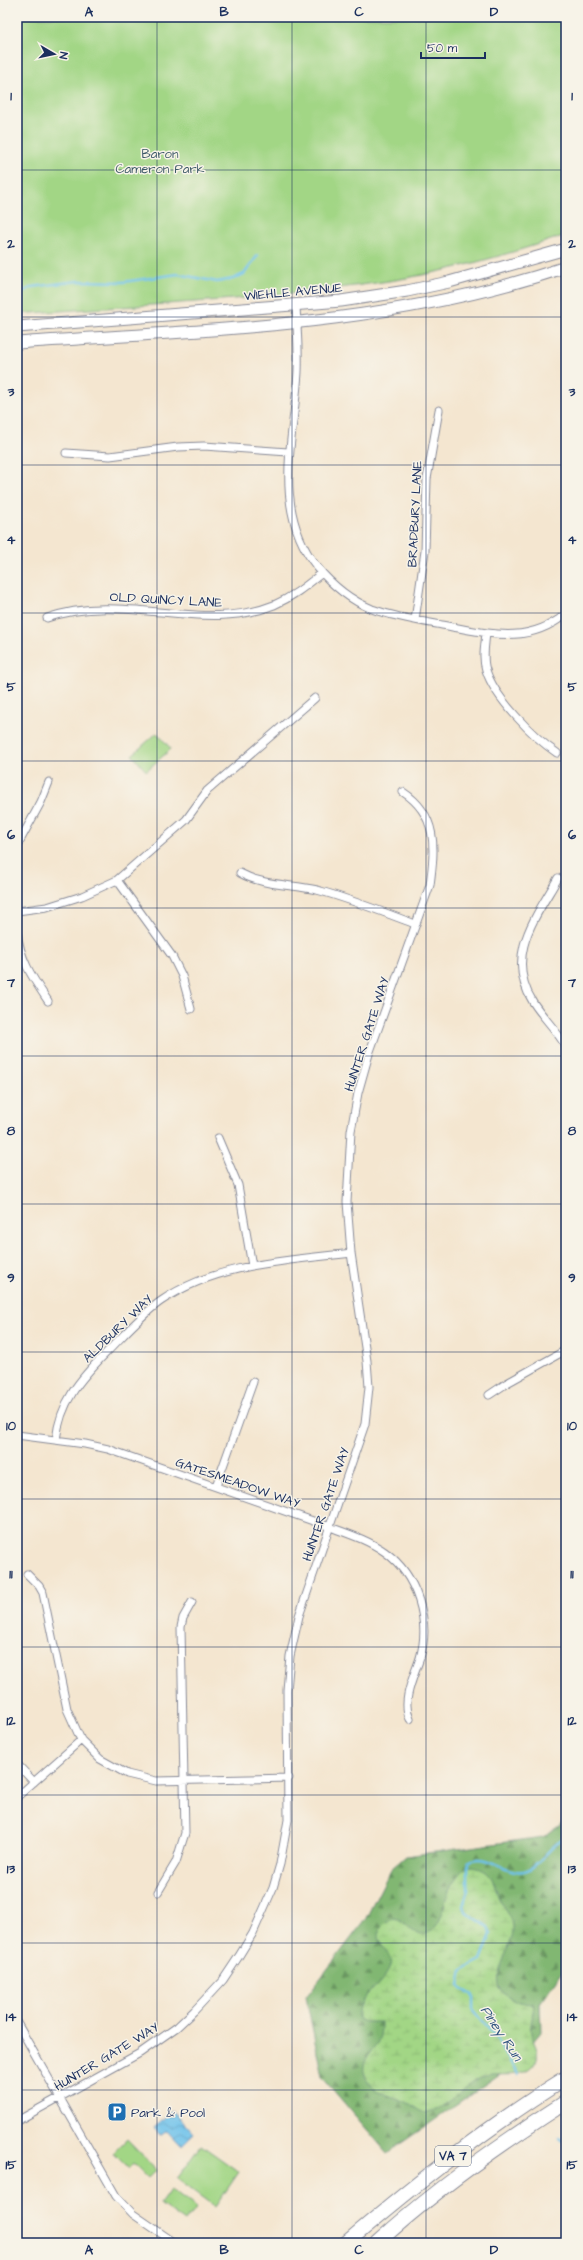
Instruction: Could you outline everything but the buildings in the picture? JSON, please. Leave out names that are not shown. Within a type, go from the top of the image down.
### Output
[{"type":"highway","name":"VA 7","points":[[346,2243],[391,2204],[476,2138],[566,2078]]},
{"type":"highway","name":"VA 7","points":[[377,2243],[454,2180],[529,2126],[566,2102]]},
{"type":"main road","name":"WIEHLE AVENUE","points":[[17,327],[296,306],[407,291],[484,273],[566,249]]},
{"type":"main road","points":[[17,344],[348,317],[436,301],[520,281],[566,267]]},
{"type":"street","points":[[296,306],[298,370],[288,452],[288,481],[292,517],[304,548],[322,572],[342,591],[356,601],[388,614],[486,633],[507,635],[533,633],[557,622],[566,614]]},
{"type":"street","name":"BRADBURY LANE","points":[[415,620],[425,552],[428,471],[439,410]]},
{"type":"street","points":[[66,453],[110,456],[178,447],[204,446],[288,452]]},
{"type":"street","name":"OLD QUINCY LANE","points":[[47,618],[79,609],[96,608],[132,608],[206,615],[242,614],[259,610],[290,597],[322,572]]},
{"type":"street","points":[[486,633],[484,661],[491,683],[507,705],[537,737],[557,753]]},
{"type":"street","points":[[17,911],[47,907],[82,896],[117,880],[186,820],[207,791],[315,698]]},
{"type":"street","points":[[17,846],[42,802],[49,782]]},
{"type":"street","name":"HUNTER GATE WAY","points":[[17,2121],[140,2053],[162,2038],[194,2011],[223,1980],[254,1933],[273,1888],[286,1835],[289,1778],[286,1690],[290,1656],[299,1616],[365,1424],[369,1387],[351,1253],[348,1169],[351,1131],[358,1093],[383,1014],[430,885],[433,860],[432,838],[427,816],[416,801],[403,792]]},
{"type":"street","points":[[240,873],[252,880],[294,885],[336,896],[415,924]]},
{"type":"street","points":[[558,878],[530,926],[525,939],[522,964],[526,988],[532,1000],[566,1046]]},
{"type":"street","points":[[117,880],[172,956],[182,976],[191,1009]]},
{"type":"street","points":[[17,931],[19,950],[48,1001]]},
{"type":"street","points":[[218,1138],[238,1185],[252,1266]]},
{"type":"street","name":"ALDBURY WAY","points":[[56,1440],[61,1412],[74,1387],[141,1318],[160,1302],[194,1283],[229,1270],[351,1253]]},
{"type":"street","points":[[489,1395],[507,1383],[566,1350]]},
{"type":"street","points":[[216,1486],[253,1382]]},
{"type":"street","name":"GATESMEADOW WAY","points":[[17,1435],[108,1449],[366,1540],[386,1552],[404,1570],[417,1594],[423,1615],[424,1633],[421,1655],[409,1692],[407,1709],[410,1719]]},
{"type":"street","points":[[27,1574],[39,1586],[43,1593],[65,1704],[80,1740],[100,1758],[127,1774],[156,1781],[289,1778]]},
{"type":"street","points":[[158,1892],[172,1868],[181,1848],[185,1822],[181,1627],[183,1618],[192,1602]]},
{"type":"street","points":[[17,1797],[80,1740]]},
{"type":"street","points":[[17,1764],[34,1782]]},
{"type":"street","points":[[17,2023],[20,2036],[116,2196],[133,2214],[175,2243]]},
{"type":"green space","name":"Baron Cameron Park","points":[[17,17],[566,17],[566,235],[472,264],[424,275],[376,283],[286,294],[196,302],[17,314]]},
{"type":"green space","points":[[157,733],[171,749],[146,771],[132,755]]},
{"type":"green space","points":[[566,1818],[566,1970],[561,1973],[540,2003],[541,2032],[513,2066],[387,2153],[322,2077],[306,1997],[365,1920],[391,1869],[406,1856],[543,1837],[559,1826]]},
{"type":"green space","points":[[472,1867],[483,1870],[493,1880],[499,1900],[509,1914],[512,1922],[512,1935],[499,1973],[499,1982],[501,1990],[511,1999],[523,2004],[533,2003],[531,2028],[537,2050],[537,2057],[532,2067],[526,2071],[513,2074],[486,2076],[471,2084],[446,2103],[430,2112],[423,2112],[419,2111],[407,2102],[378,2090],[367,2080],[364,2066],[367,2058],[377,2043],[381,2022],[364,2022],[358,2019],[358,2011],[364,1998],[385,1976],[391,1962],[389,1956],[379,1941],[378,1935],[380,1929],[386,1922],[392,1919],[397,1919],[417,1934],[422,1935],[428,1933],[433,1929],[440,1917],[453,1882],[463,1869]]},
{"type":"green space","points":[[127,2139],[156,2169],[147,2178],[133,2164],[129,2169],[113,2153]]},
{"type":"green space","points":[[201,2145],[239,2172],[215,2207],[177,2179]]},
{"type":"green space","points":[[171,2189],[196,2207],[185,2222],[160,2204]]},
{"type":"water","points":[[172,2110],[194,2134],[182,2146],[167,2130],[160,2135],[154,2128]]},
{"type":"waterway","points":[[17,295],[32,287],[78,281],[123,282],[178,274],[217,282],[233,279],[244,274],[258,255]]},
{"type":"waterway","name":"Piney Run","points":[[518,2075],[496,2037],[473,2009],[473,1995],[462,1989],[459,1985],[462,1970],[481,1960],[491,1934],[488,1927],[465,1911],[463,1906],[468,1889],[468,1862],[475,1859],[482,1859],[511,1870],[525,1871],[535,1865],[555,1845],[566,1838]]},
{"type":"waterway","name":"Piney Run","points":[[560,2137],[566,2142]]},
{"type":"place","name":"Park & Pool","points":[[117,2112]]}]
